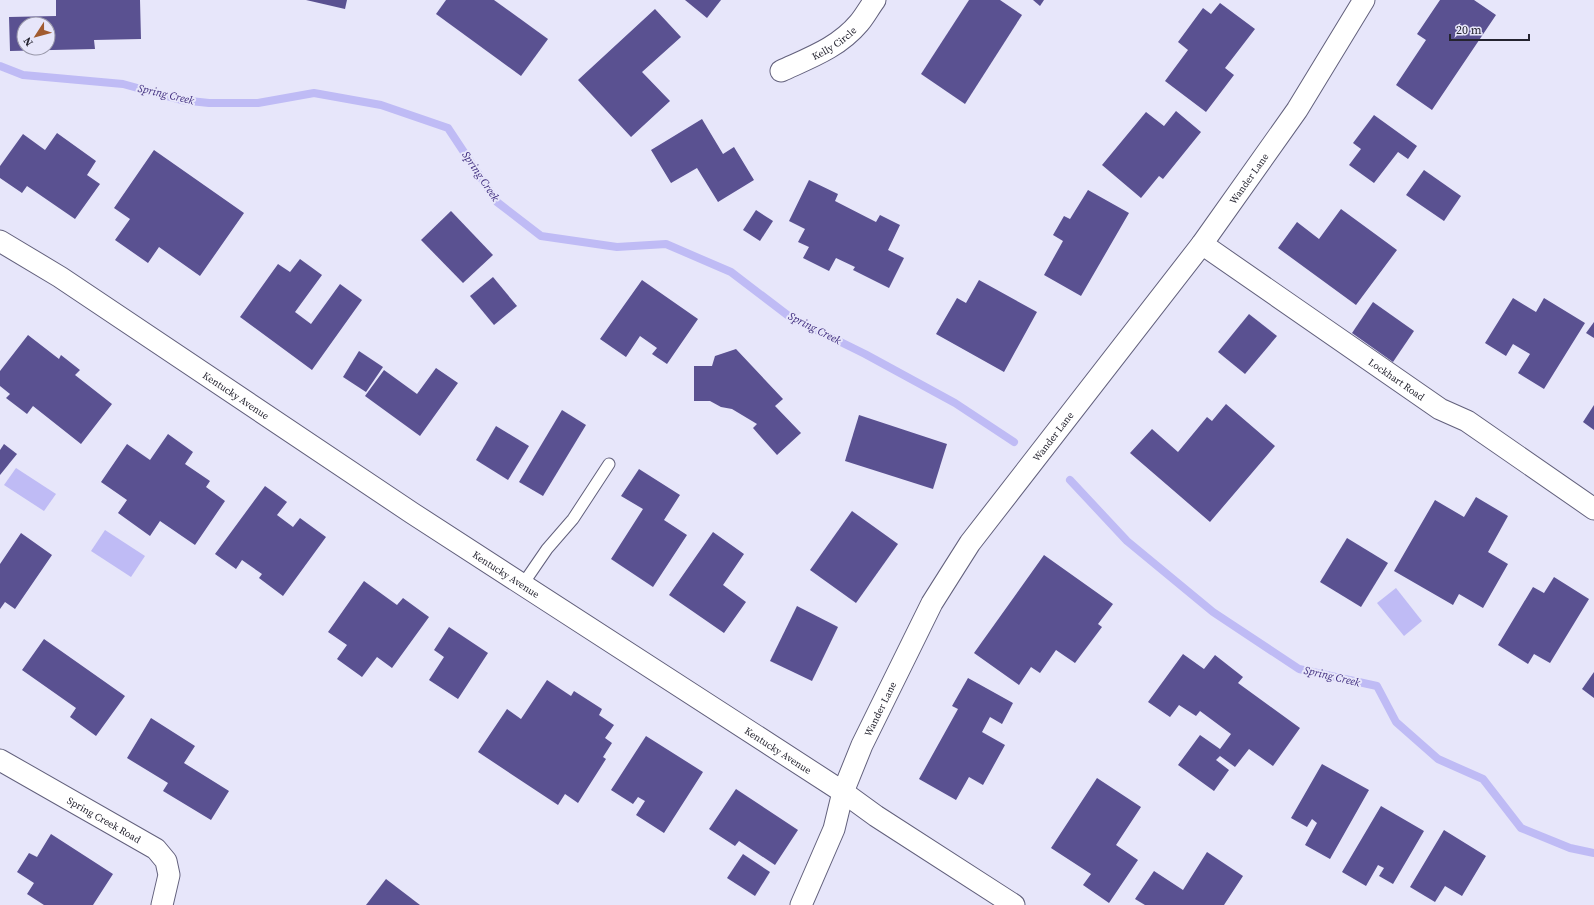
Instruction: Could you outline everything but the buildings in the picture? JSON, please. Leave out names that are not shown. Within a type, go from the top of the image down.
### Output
[{"type":"street","name":"Kelly Circle","points":[[780,70],[820,54],[834,46],[859,23],[875,0]]},
{"type":"street","name":"Wander Lane","points":[[801,905],[834,829],[844,792],[862,744],[932,603],[970,543],[1202,244],[1297,110],[1364,0]]},
{"type":"street","name":"Kentucky Avenue","points":[[0,241],[60,277],[412,513],[844,792],[883,820],[1014,905]]},
{"type":"street","name":"Lockhart Road","points":[[1202,244],[1440,409],[1467,421],[1594,509]]},
{"type":"street","name":"Spring Creek Road","points":[[0,760],[156,849],[166,861],[169,875],[162,905]]},
{"type":"lane","points":[[523,584],[547,549],[573,519],[609,464]]},
{"type":"shaded area","points":[[16,468],[56,494],[44,511],[4,485]]},
{"type":"shaded area","points":[[105,530],[145,556],[131,577],[91,551]]},
{"type":"shaded area","points":[[1396,588],[1422,621],[1404,636],[1377,603]]},
{"type":"waterway","name":"Spring Creek","points":[[0,66],[23,75],[123,84],[181,100],[209,103],[258,103],[314,93],[381,105],[448,128],[497,202],[541,236],[617,247],[666,244],[731,272],[790,317],[865,354],[955,403],[1014,442]]},
{"type":"waterway","name":"Spring Creek","points":[[1070,480],[1127,541],[1213,612],[1299,669],[1377,686],[1396,722],[1438,759],[1483,779],[1521,828],[1570,848],[1594,853]]}]
